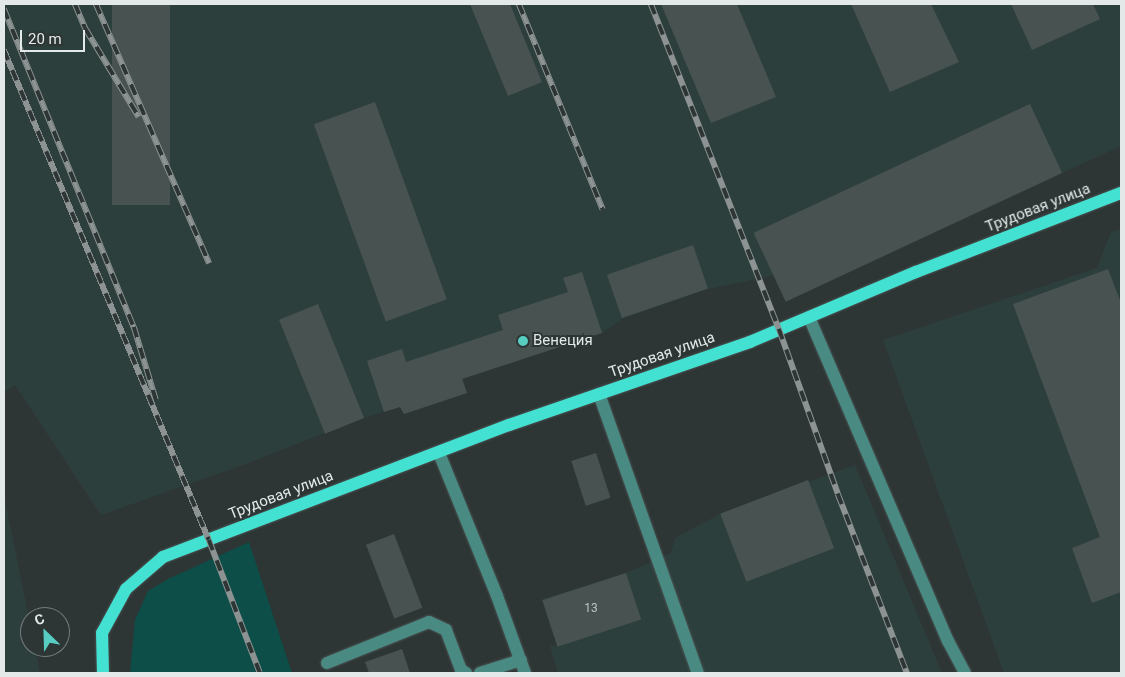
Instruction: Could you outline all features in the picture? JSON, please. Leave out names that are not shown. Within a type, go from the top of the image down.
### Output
[{"type":"main road","name":"Трудовая улица","points":[[103,673],[102,633],[126,589],[163,556],[509,425],[750,342],[916,272],[1121,193]]},
{"type":"street","points":[[809,317],[948,641],[965,673]]},
{"type":"street","points":[[599,394],[698,673]]},
{"type":"street","points":[[439,453],[497,596],[525,673]]},
{"type":"street","points":[[327,663],[429,622],[446,630],[462,670],[466,673]]},
{"type":"street","points":[[480,673],[520,660]]},
{"type":"shaded area","points":[[4,4],[1121,4],[1121,146],[1062,173],[766,277],[708,289],[622,319],[602,333],[463,378],[467,393],[404,414],[400,407],[363,418],[243,465],[101,515],[15,385],[4,392]]},
{"type":"shaded area","points":[[1121,229],[1121,673],[1004,673],[883,340],[1097,268],[1111,232]]},
{"type":"shaded area","points":[[855,465],[942,673],[558,673],[550,646],[557,646],[542,599],[626,573],[671,553],[675,538],[720,514]]},
{"type":"shaded area","points":[[4,496],[27,607],[20,607],[20,657],[37,657],[40,673],[4,673]]},
{"type":"green space","points":[[249,542],[292,673],[130,673],[135,620],[148,591],[168,579]]},
{"type":"building","points":[[112,4],[170,4],[170,205],[112,205]]},
{"type":"building","points":[[470,4],[510,4],[542,82],[508,96]]},
{"type":"building","points":[[661,4],[737,4],[776,97],[711,123]]},
{"type":"building","points":[[851,4],[931,4],[959,62],[890,92]]},
{"type":"building","points":[[1011,4],[1093,4],[1100,19],[1032,50]]},
{"type":"building","points":[[375,102],[447,299],[386,322],[314,124]]},
{"type":"building","points":[[1030,104],[1062,173],[786,302],[754,233]]},
{"type":"building","points":[[693,245],[708,288],[622,318],[607,275]]},
{"type":"building","points":[[1108,269],[1121,303],[1121,592],[1092,603],[1072,548],[1100,537],[1013,304]]},
{"type":"building","name":"Венеция","points":[[582,272],[602,333],[462,379],[467,393],[404,414],[400,407],[384,412],[367,361],[402,349],[406,362],[503,330],[498,315],[568,292],[563,278]]},
{"type":"building","points":[[318,304],[364,418],[325,434],[279,320]]},
{"type":"building","points":[[596,453],[611,498],[586,506],[571,461]]},
{"type":"building","points":[[808,480],[834,548],[746,582],[720,514]]},
{"type":"building","points":[[394,534],[422,608],[394,619],[366,545]]},
{"type":"building","points":[[626,573],[641,620],[557,647],[542,600]]},
{"type":"building","points":[[402,649],[410,673],[369,673],[365,662]]},
{"type":"railway","points":[[75,4],[85,28],[139,117]]},
{"type":"railway","points":[[96,4],[209,263]]},
{"type":"railway","points":[[519,4],[603,210]]},
{"type":"railway","points":[[651,4],[779,329],[838,494],[907,673]]},
{"type":"railway","points":[[4,9],[134,327],[156,400]]},
{"type":"railway","points":[[4,50],[209,540],[260,673]]},
{"type":"place","name":"Венеция","points":[[523,341]]}]
